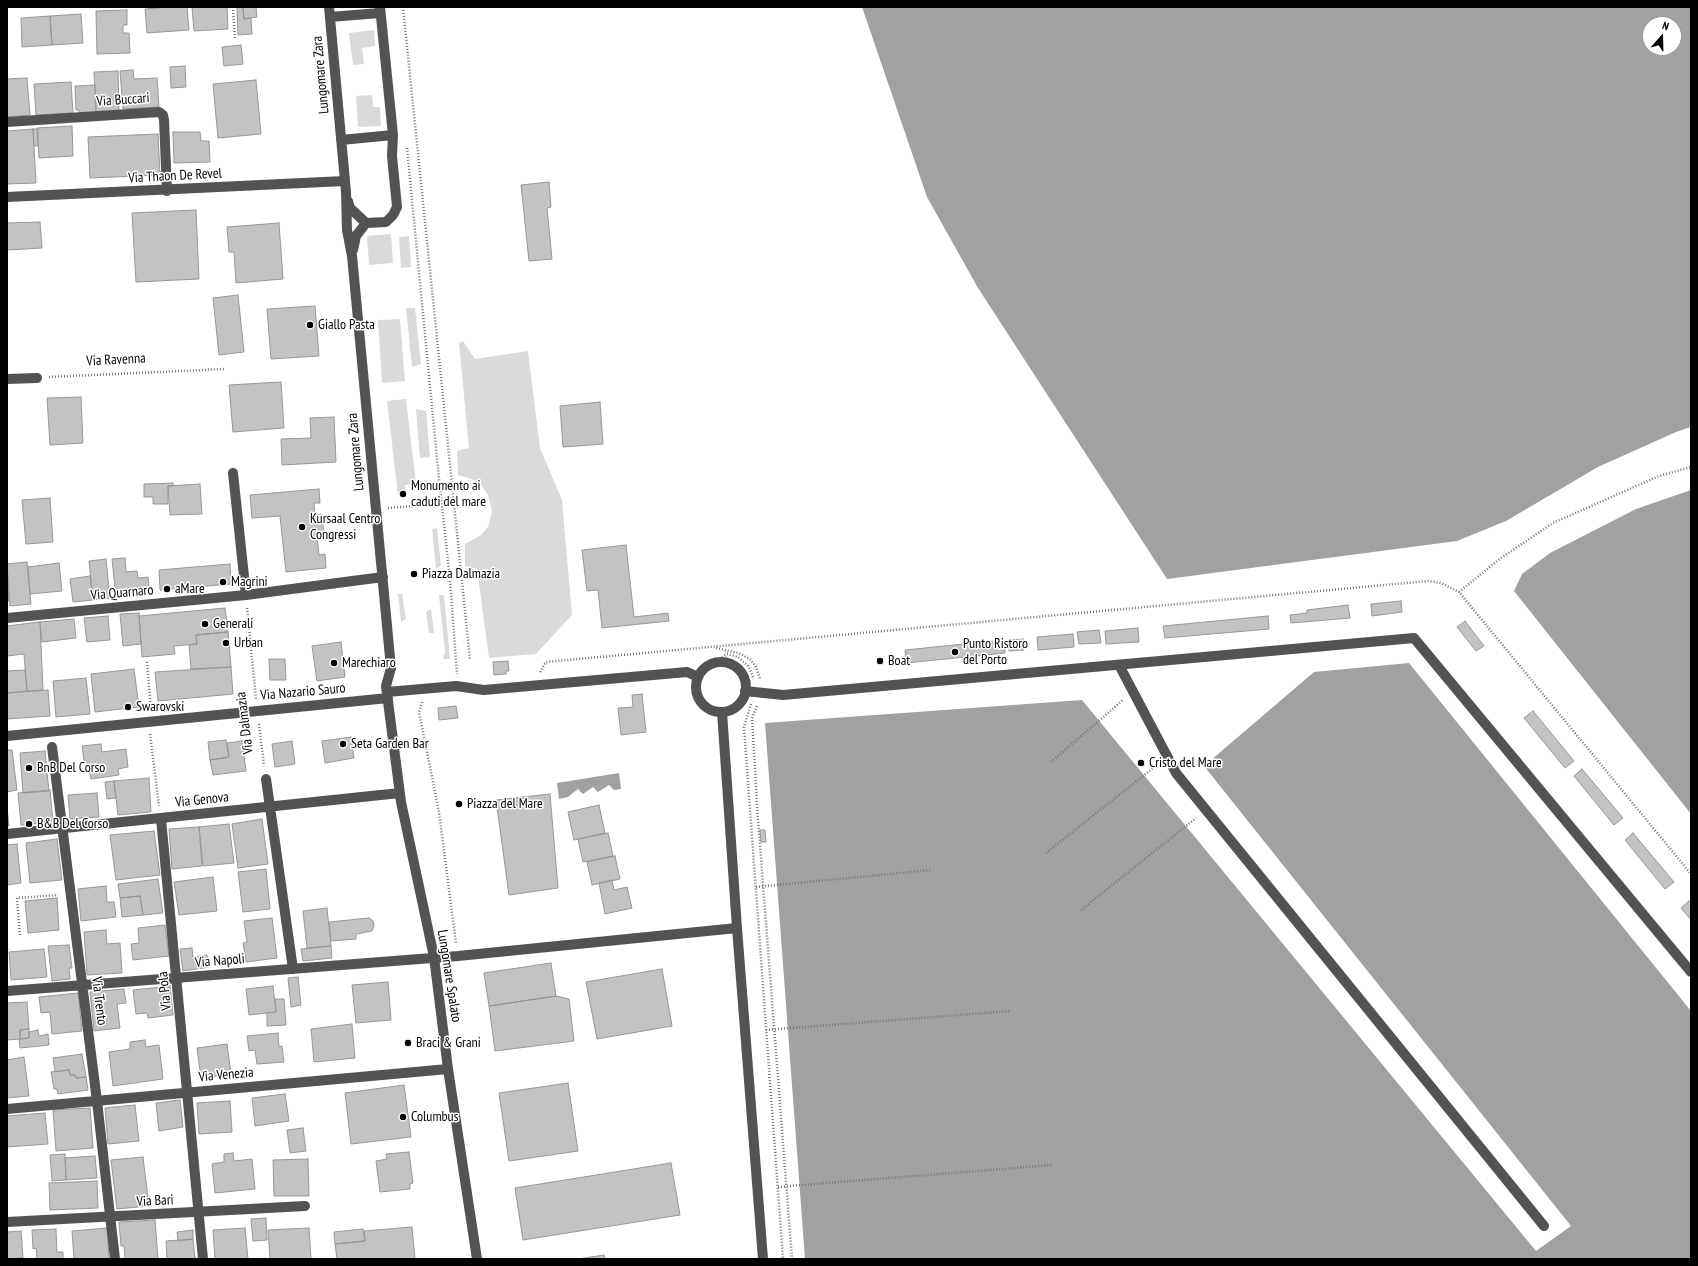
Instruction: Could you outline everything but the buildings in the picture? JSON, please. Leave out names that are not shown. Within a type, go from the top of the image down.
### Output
[{"type":"street","points":[[330,12],[380,10],[393,135],[392,156],[397,207],[393,215],[386,222],[366,223]]},
{"type":"street","name":"Lungomare Zara","points":[[330,12],[345,187],[347,230],[352,256],[391,668],[386,686],[387,695]]},
{"type":"street","name":"Via Buccari","points":[[7,122],[159,112],[163,114],[164,120],[167,191]]},
{"type":"street","points":[[341,140],[393,135]]},
{"type":"street","name":"Lungomare Zara","points":[[345,187],[350,208],[366,223],[356,236],[352,256]]},
{"type":"street","name":"Via Thaon De Revel","points":[[7,197],[167,191],[345,187]]},
{"type":"street","points":[[7,379],[37,378]]},
{"type":"street","points":[[233,473],[246,596]]},
{"type":"street","name":"Via Quarnaro","points":[[7,618],[246,596],[383,577]]},
{"type":"street","points":[[753,693],[744,678],[734,666],[727,663],[712,664],[705,668],[698,677],[696,688],[702,702],[707,708],[722,712],[736,706],[753,693],[783,695],[1414,638],[1691,972]]},
{"type":"street","points":[[1119,665],[1176,772],[1544,1226]]},
{"type":"street","points":[[387,695],[450,686],[484,690],[687,672],[698,677]]},
{"type":"street","name":"Via Nazario Sauro","points":[[7,736],[387,695]]},
{"type":"street","name":"Lungomare Spalato","points":[[387,695],[400,793],[434,957],[448,1069],[477,1259]]},
{"type":"street","points":[[722,712],[763,1259]]},
{"type":"street","name":"Via Trento","points":[[52,747],[97,1102],[114,1259]]},
{"type":"street","points":[[266,779],[272,807],[293,969]]},
{"type":"street","name":"Via Genova","points":[[7,834],[400,793]]},
{"type":"street","name":"Via Pola","points":[[161,819],[178,979],[203,1259]]},
{"type":"street","name":"Via Napoli","points":[[7,991],[178,979],[458,956],[737,928]]},
{"type":"street","name":"Via Venezia","points":[[7,1109],[448,1069]]},
{"type":"street","name":"Via Bari","points":[[7,1222],[199,1213],[305,1206]]},
{"type":"path","points":[[233,7],[235,40]]},
{"type":"path","points":[[403,7],[470,660]]},
{"type":"path","points":[[407,141],[450,580],[457,670]]},
{"type":"path","name":"Via Ravenna","points":[[37,378],[225,369]]},
{"type":"path","points":[[1459,592],[1501,558],[1554,523],[1659,476],[1691,467]]},
{"type":"path","points":[[376,509],[442,504]]},
{"type":"path","name":"Via Dalmazia","points":[[246,596],[257,710],[266,779]]},
{"type":"path","points":[[709,647],[738,653],[750,659],[759,674],[761,685],[753,693],[744,727],[783,1259]]},
{"type":"path","points":[[712,664],[727,654],[738,657],[748,666],[754,680],[752,718],[763,886],[792,1259]]},
{"type":"path","points":[[147,662],[151,709]]},
{"type":"path","points":[[1051,762],[1133,692]]},
{"type":"path","points":[[423,698],[419,712],[439,812],[458,956]]},
{"type":"path","points":[[149,721],[161,819]]},
{"type":"path","points":[[1046,853],[1144,774]]},
{"type":"path","points":[[1081,910],[1186,826]]},
{"type":"path","points":[[756,887],[931,870]]},
{"type":"path","points":[[20,935],[17,898],[70,894]]},
{"type":"path","points":[[766,1030],[1010,1011]]},
{"type":"path","points":[[778,1187],[1052,1165]]},
{"type":"shaded area","points":[[862,7],[1691,7],[1691,427],[1676,432],[1598,467],[1506,521],[1457,541],[1167,579],[978,288],[927,197]]},
{"type":"shaded area","points":[[374,30],[375,46],[362,48],[364,64],[353,65],[349,33]]},
{"type":"shaded area","points":[[372,95],[373,107],[380,107],[381,126],[358,127],[356,96]]},
{"type":"shaded area","points":[[391,234],[393,263],[369,265],[367,236]]},
{"type":"shaded area","points":[[409,236],[411,267],[401,268],[399,237]]},
{"type":"shaded area","points":[[406,308],[415,308],[421,364],[412,367]]},
{"type":"shaded area","points":[[400,319],[405,381],[382,383],[378,320]]},
{"type":"shaded area","points":[[463,341],[475,359],[528,351],[540,448],[562,500],[572,615],[536,654],[489,658],[477,569],[465,566],[465,544],[480,536],[488,527],[492,511],[488,495],[482,486],[474,480],[458,475],[457,451],[469,448],[459,343]]},
{"type":"shaded area","points":[[406,399],[416,484],[405,485],[406,495],[398,495],[387,401]]},
{"type":"shaded area","points":[[416,409],[426,411],[430,457],[420,458]]},
{"type":"shaded area","points":[[1691,490],[1691,814],[1514,591],[1522,574],[1550,553],[1636,509]]},
{"type":"shaded area","points":[[437,528],[441,566],[436,569],[432,529]]},
{"type":"shaded area","points":[[398,594],[402,594],[406,619],[401,622]]},
{"type":"shaded area","points":[[439,595],[444,595],[450,659],[443,659],[445,652]]},
{"type":"shaded area","points":[[431,609],[434,633],[429,633],[426,612]]},
{"type":"shaded area","points":[[1409,663],[1691,1011],[1691,1259],[805,1259],[765,723],[1082,700],[1536,1251],[1571,1226],[1204,766],[1314,672]]},
{"type":"shaded area","points":[[619,773],[621,789],[614,790],[609,785],[598,792],[593,787],[583,794],[578,789],[568,797],[559,799],[557,783]]},
{"type":"place","name":"Giallo Pasta","points":[[310,325]]},
{"type":"place","name":"Monumento ai caduti del mare","points":[[403,494]]},
{"type":"place","name":"Kursaal Centro Congressi","points":[[302,527]]},
{"type":"place","name":"Piazza Dalmazia","points":[[414,574]]},
{"type":"place","name":"Magrini","points":[[223,582]]},
{"type":"place","name":"aMare","points":[[167,589]]},
{"type":"place","name":"Generali","points":[[205,624]]},
{"type":"place","name":"Urban","points":[[226,643]]},
{"type":"place","name":"Punto Ristoro del Porto","points":[[955,652]]},
{"type":"place","name":"Boat","points":[[880,661]]},
{"type":"place","name":"Marechiaro","points":[[334,663]]},
{"type":"place","name":"Swarovski","points":[[128,707]]},
{"type":"place","name":"Seta Garden Bar","points":[[343,744]]},
{"type":"place","name":"Cristo del Mare","points":[[1141,763]]},
{"type":"place","name":"BnB Del Corso","points":[[29,768]]},
{"type":"place","name":"Piazza del Mare","points":[[459,804]]},
{"type":"place","name":"B&B Del Corso","points":[[29,824]]},
{"type":"place","name":"Braci & Grani","points":[[408,1043]]},
{"type":"place","name":"Columbus","points":[[403,1117]]}]
